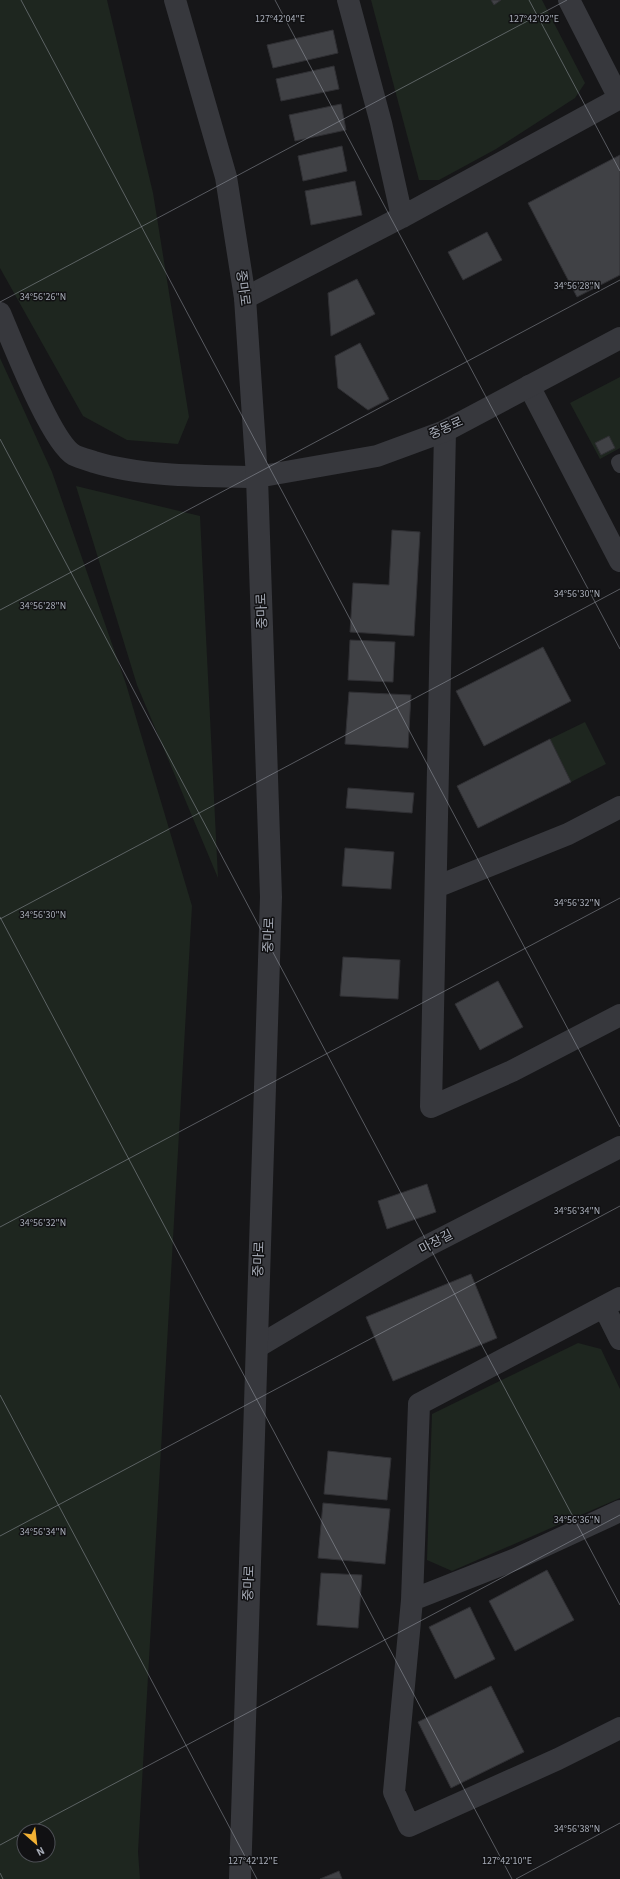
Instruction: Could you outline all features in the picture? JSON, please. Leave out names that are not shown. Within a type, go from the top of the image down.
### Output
[{"type":"street","name":"중마로","points":[[175,0],[226,177],[245,298],[257,477],[270,897],[240,1879]]},
{"type":"street","points":[[348,0],[381,123],[402,217]]},
{"type":"street","points":[[245,298],[402,217],[619,98],[569,0]]},
{"type":"street","name":"중동로","points":[[0,313],[42,410],[59,439],[73,455],[117,468],[210,476],[257,477],[377,456],[445,431],[620,338]]},
{"type":"street","points":[[529,386],[620,562]]},
{"type":"street","points":[[445,431],[431,1108],[512,1071],[620,1015]]},
{"type":"street","points":[[436,887],[568,834],[620,807]]},
{"type":"street","name":"마장길","points":[[257,1347],[425,1247],[620,1147]]},
{"type":"street","points":[[620,1339],[612,1303],[419,1404],[412,1600],[394,1792],[409,1826],[558,1759],[620,1728]]},
{"type":"street","points":[[412,1600],[516,1559],[620,1511]]},
{"type":"lane","points":[[620,461],[618,462],[620,466]]},
{"type":"shaded area","points":[[0,0],[107,0],[153,193],[189,417],[178,444],[127,440],[83,416],[0,268]]},
{"type":"shaded area","points":[[371,0],[542,0],[585,83],[575,98],[496,149],[439,180],[419,180]]},
{"type":"shaded area","points":[[0,358],[52,472],[126,684],[192,906],[138,1852],[140,1879],[0,1879]]},
{"type":"shaded area","points":[[620,377],[620,448],[600,459],[570,403]]},
{"type":"shaded area","points":[[76,486],[200,516],[218,878],[137,685]]},
{"type":"shaded area","points":[[585,722],[606,764],[571,782],[550,739]]},
{"type":"shaded area","points":[[578,1343],[601,1349],[620,1389],[620,1498],[452,1571],[427,1560],[432,1414]]},
{"type":"building","points":[[491,0],[501,0],[494,5]]},
{"type":"building","points":[[333,30],[338,53],[273,68],[267,45]]},
{"type":"building","points":[[334,66],[339,89],[281,101],[276,79]]},
{"type":"building","points":[[341,104],[346,130],[295,141],[289,115]]},
{"type":"building","points":[[342,146],[347,171],[303,181],[298,156]]},
{"type":"building","points":[[620,155],[620,275],[577,297],[528,203]]},
{"type":"building","points":[[355,181],[362,215],[311,225],[305,191]]},
{"type":"building","points":[[487,232],[502,260],[463,280],[448,252]]},
{"type":"building","points":[[357,279],[375,314],[331,336],[328,293]]},
{"type":"building","points":[[360,343],[389,399],[368,410],[338,388],[335,356]]},
{"type":"building","points":[[609,436],[615,448],[601,455],[595,443]]},
{"type":"building","points":[[392,530],[420,532],[414,636],[350,632],[353,583],[389,585]]},
{"type":"building","points":[[350,640],[395,642],[393,682],[348,680]]},
{"type":"building","points":[[543,647],[571,701],[484,746],[456,691]]},
{"type":"building","points":[[349,692],[411,695],[408,748],[345,744]]},
{"type":"building","points":[[550,739],[571,782],[478,828],[457,786]]},
{"type":"building","points":[[348,788],[414,793],[412,813],[346,808]]},
{"type":"building","points":[[345,848],[394,852],[391,889],[342,886]]},
{"type":"building","points":[[343,957],[400,960],[398,999],[340,996]]},
{"type":"building","points":[[498,981],[523,1027],[480,1050],[455,1004]]},
{"type":"building","points":[[427,1184],[436,1212],[387,1229],[378,1201]]},
{"type":"building","points":[[471,1274],[497,1338],[393,1381],[366,1317]]},
{"type":"building","points":[[328,1451],[391,1458],[387,1500],[324,1494]]},
{"type":"building","points":[[323,1503],[390,1509],[385,1564],[318,1558]]},
{"type":"building","points":[[547,1570],[574,1620],[515,1651],[489,1601]]},
{"type":"building","points":[[321,1573],[362,1575],[358,1628],[317,1625]]},
{"type":"building","points":[[470,1607],[495,1659],[455,1679],[429,1627]]},
{"type":"building","points":[[491,1686],[524,1752],[451,1788],[418,1722]]},
{"type":"building","points":[[339,1871],[342,1879],[320,1879]]}]
